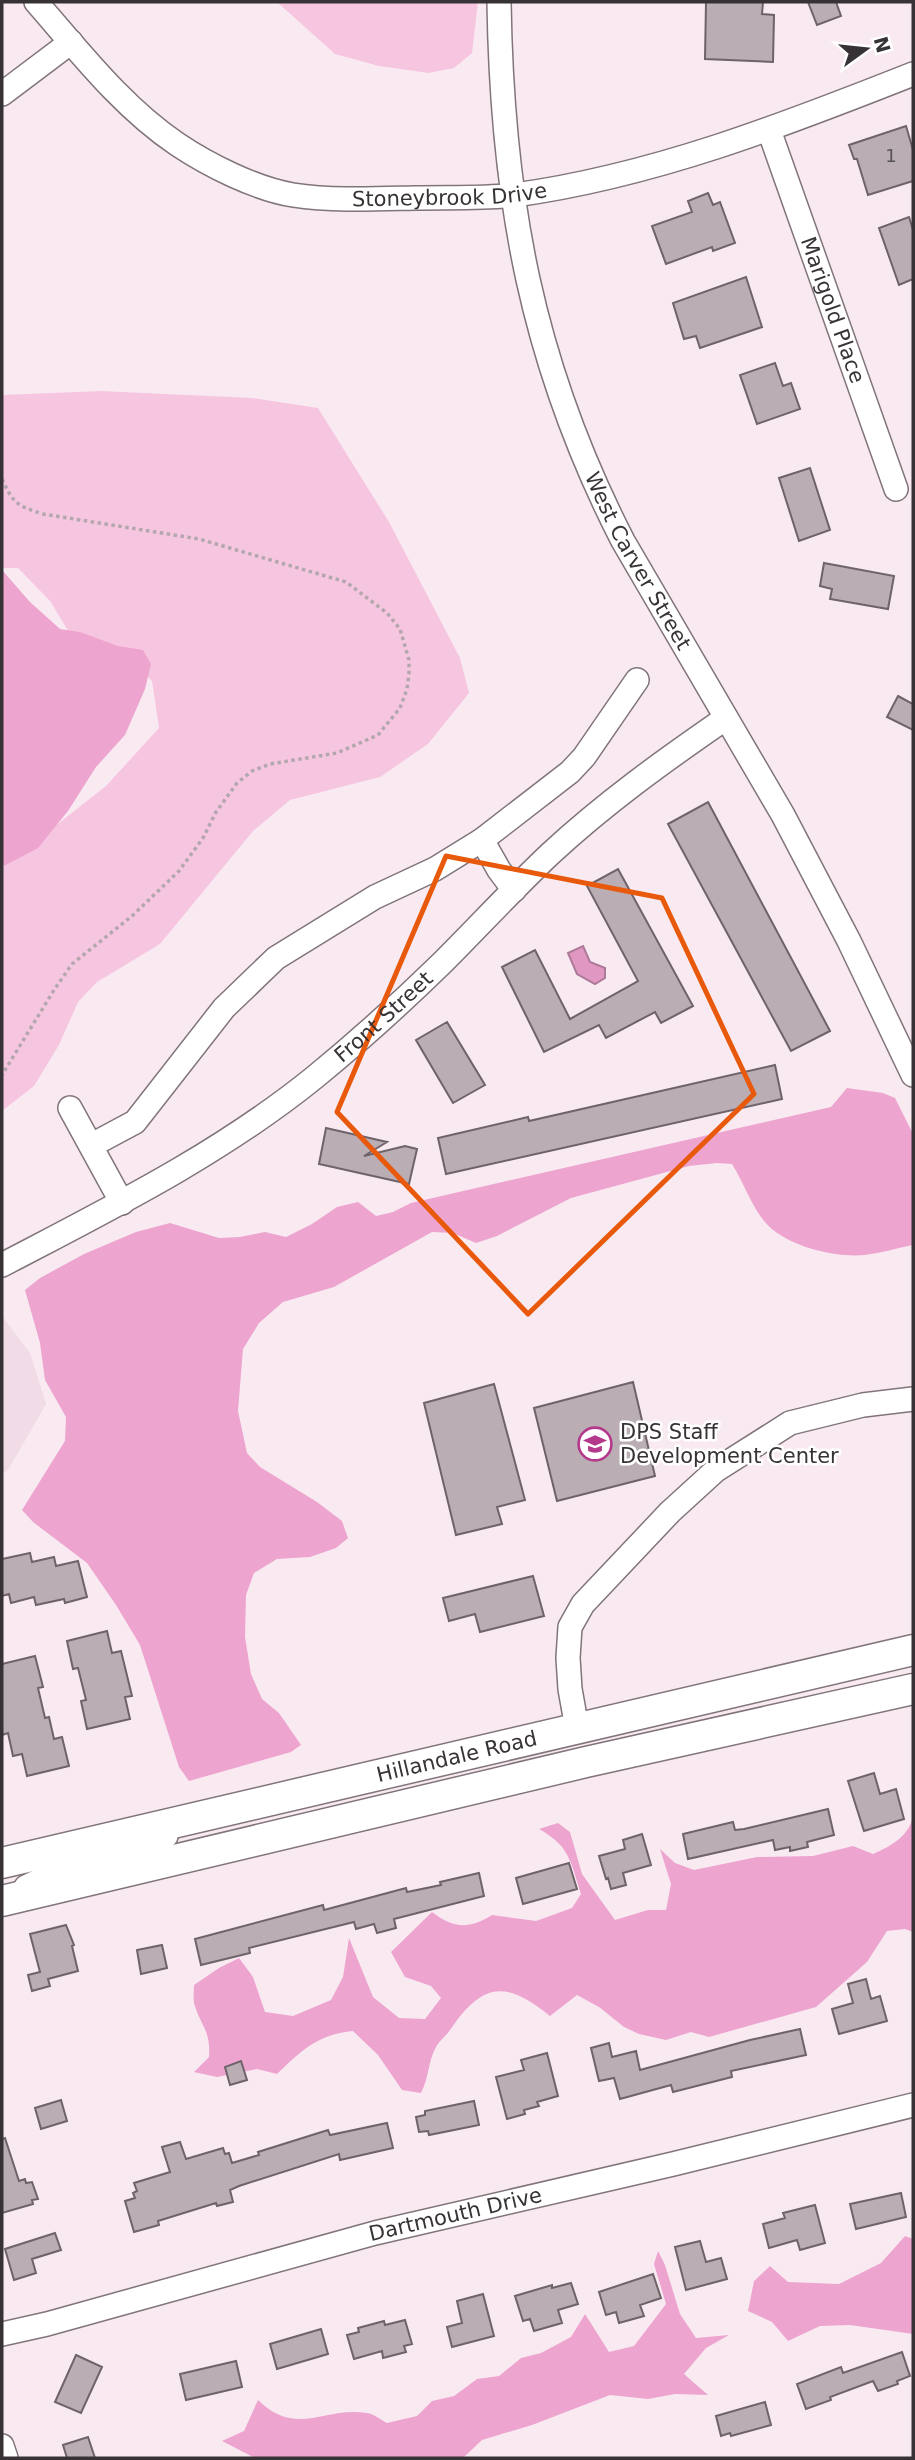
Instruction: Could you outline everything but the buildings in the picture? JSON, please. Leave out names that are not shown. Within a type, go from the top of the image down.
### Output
[{"type":"main road","name":"Hillandale Road","points":[[2,1863],[913,1650]]},
{"type":"main road","name":"Hillandale Road","points":[[2,1900],[599,1759],[913,1689]]},
{"type":"street","name":"Stoneybrook Drive","points":[[36,2],[122,97],[177,144],[219,168],[261,186],[291,195],[331,198],[511,195],[581,183],[695,154],[769,130],[913,74]]},
{"type":"street","name":"West Carver Street","points":[[499,2],[501,93],[511,195],[527,282],[556,384],[598,493],[635,564],[794,834],[849,941],[913,1076]]},
{"type":"street","points":[[2,94],[71,42]]},
{"type":"street","name":"Marigold Place","points":[[769,130],[896,489]]},
{"type":"street","points":[[92,1145],[135,1122],[224,1008],[276,958],[356,909],[435,869],[482,840],[577,765],[637,680]]},
{"type":"street","name":"Front Street","points":[[2,1265],[122,1203],[236,1136],[316,1076],[404,999],[550,855],[621,792],[726,718]]},
{"type":"street","points":[[482,840],[514,890]]},
{"type":"street","points":[[70,1108],[122,1203]]},
{"type":"street","points":[[577,1728],[570,1689],[569,1627],[583,1604],[670,1513],[716,1470],[790,1423],[863,1405],[913,1399]]},
{"type":"street","points":[[2,1900],[50,1874],[154,1846],[166,1836],[165,1824]]},
{"type":"street","name":"Dartmouth Drive","points":[[2,2334],[375,2233],[913,2105]]},
{"type":"street","points":[[2,2446],[6,2458]]},
{"type":"path","points":[[2,478],[9,497],[26,509],[199,540],[346,582],[387,613],[400,629],[409,660],[407,689],[400,708],[378,735],[337,753],[270,764],[252,771],[237,783],[179,871],[132,916],[72,964],[2,1075]]},
{"type":"highlighted area","points":[[446,856],[662,898],[754,1094],[528,1314],[337,1112]]},
{"type":"shaded area","points":[[277,2],[478,2],[472,53],[454,68],[429,73],[379,66],[335,54]]},
{"type":"shaded area","points":[[101,391],[252,398],[318,408],[389,522],[460,658],[469,693],[428,744],[380,777],[290,800],[253,831],[160,944],[97,982],[78,1002],[59,1045],[34,1086],[2,1111],[2,868],[106,786],[159,728],[152,681],[127,656],[70,634],[50,601],[18,568],[2,568],[2,395]]},
{"type":"shaded area","points":[[2,570],[30,602],[60,629],[80,632],[118,646],[143,650],[151,664],[145,689],[125,735],[96,767],[68,811],[38,848],[2,867]]},
{"type":"shaded area","points":[[583,946],[590,962],[605,968],[605,978],[595,984],[577,974],[568,953]]},
{"type":"shaded area","points":[[847,1088],[883,1093],[895,1098],[913,1134],[913,1245],[853,1255],[825,1252],[797,1244],[773,1230],[764,1221],[732,1164],[689,1166],[571,1198],[497,1236],[476,1243],[453,1233],[432,1232],[334,1287],[283,1302],[259,1323],[243,1349],[238,1411],[247,1453],[260,1467],[317,1502],[342,1521],[348,1538],[336,1548],[310,1557],[277,1559],[254,1573],[246,1595],[245,1637],[251,1674],[262,1699],[279,1713],[301,1745],[291,1752],[189,1781],[179,1767],[140,1645],[116,1605],[87,1563],[33,1522],[22,1510],[65,1441],[66,1417],[45,1380],[40,1343],[25,1290],[40,1278],[84,1254],[136,1232],[170,1223],[219,1238],[265,1232],[286,1237],[337,1207],[358,1202],[376,1216],[393,1212],[411,1203],[831,1107]]},
{"type":"shaded area","points":[[2,1316],[30,1353],[46,1404],[8,1470],[2,1474]]},
{"type":"shaded area","points":[[913,1817],[913,1932],[905,1929],[887,1931],[867,1962],[816,2007],[709,2037],[691,2032],[666,2040],[639,2034],[624,2027],[599,2007],[577,1995],[550,2016],[520,1996],[495,1992],[484,1995],[473,2003],[437,2045],[421,2093],[402,2090],[378,2055],[353,2031],[329,2036],[311,2045],[277,2074],[257,2069],[217,2077],[194,2072],[209,2057],[209,2048],[207,2034],[194,2003],[194,1985],[239,1958],[253,1977],[265,2012],[293,2016],[331,2000],[343,1977],[349,1938],[373,1997],[399,2018],[425,2019],[441,1998],[431,1986],[405,1977],[391,1952],[432,1912],[461,1925],[475,1923],[492,1915],[536,1921],[572,1908],[581,1894],[568,1856],[557,1842],[539,1829],[558,1823],[570,1832],[582,1874],[615,1920],[648,1910],[666,1910],[671,1884],[660,1849],[675,1863],[694,1870],[757,1857],[813,1856],[853,1846],[873,1854],[903,1835]]},
{"type":"shaded area","points":[[905,2236],[913,2239],[913,2334],[850,2325],[820,2326],[788,2341],[772,2322],[748,2311],[754,2281],[770,2266],[788,2282],[839,2284],[881,2263]]},
{"type":"shaded area","points":[[658,2251],[680,2314],[696,2338],[729,2335],[706,2348],[684,2374],[708,2395],[675,2394],[648,2399],[610,2395],[532,2425],[482,2440],[463,2458],[255,2458],[222,2441],[244,2431],[258,2400],[272,2411],[298,2419],[352,2412],[370,2414],[387,2423],[417,2416],[432,2401],[454,2396],[477,2379],[499,2376],[521,2358],[541,2353],[571,2337],[585,2314],[609,2352],[634,2346],[666,2304],[654,2264]]},
{"type":"place","name":"DPS Staff Development Center","points":[[595,1444]]}]
